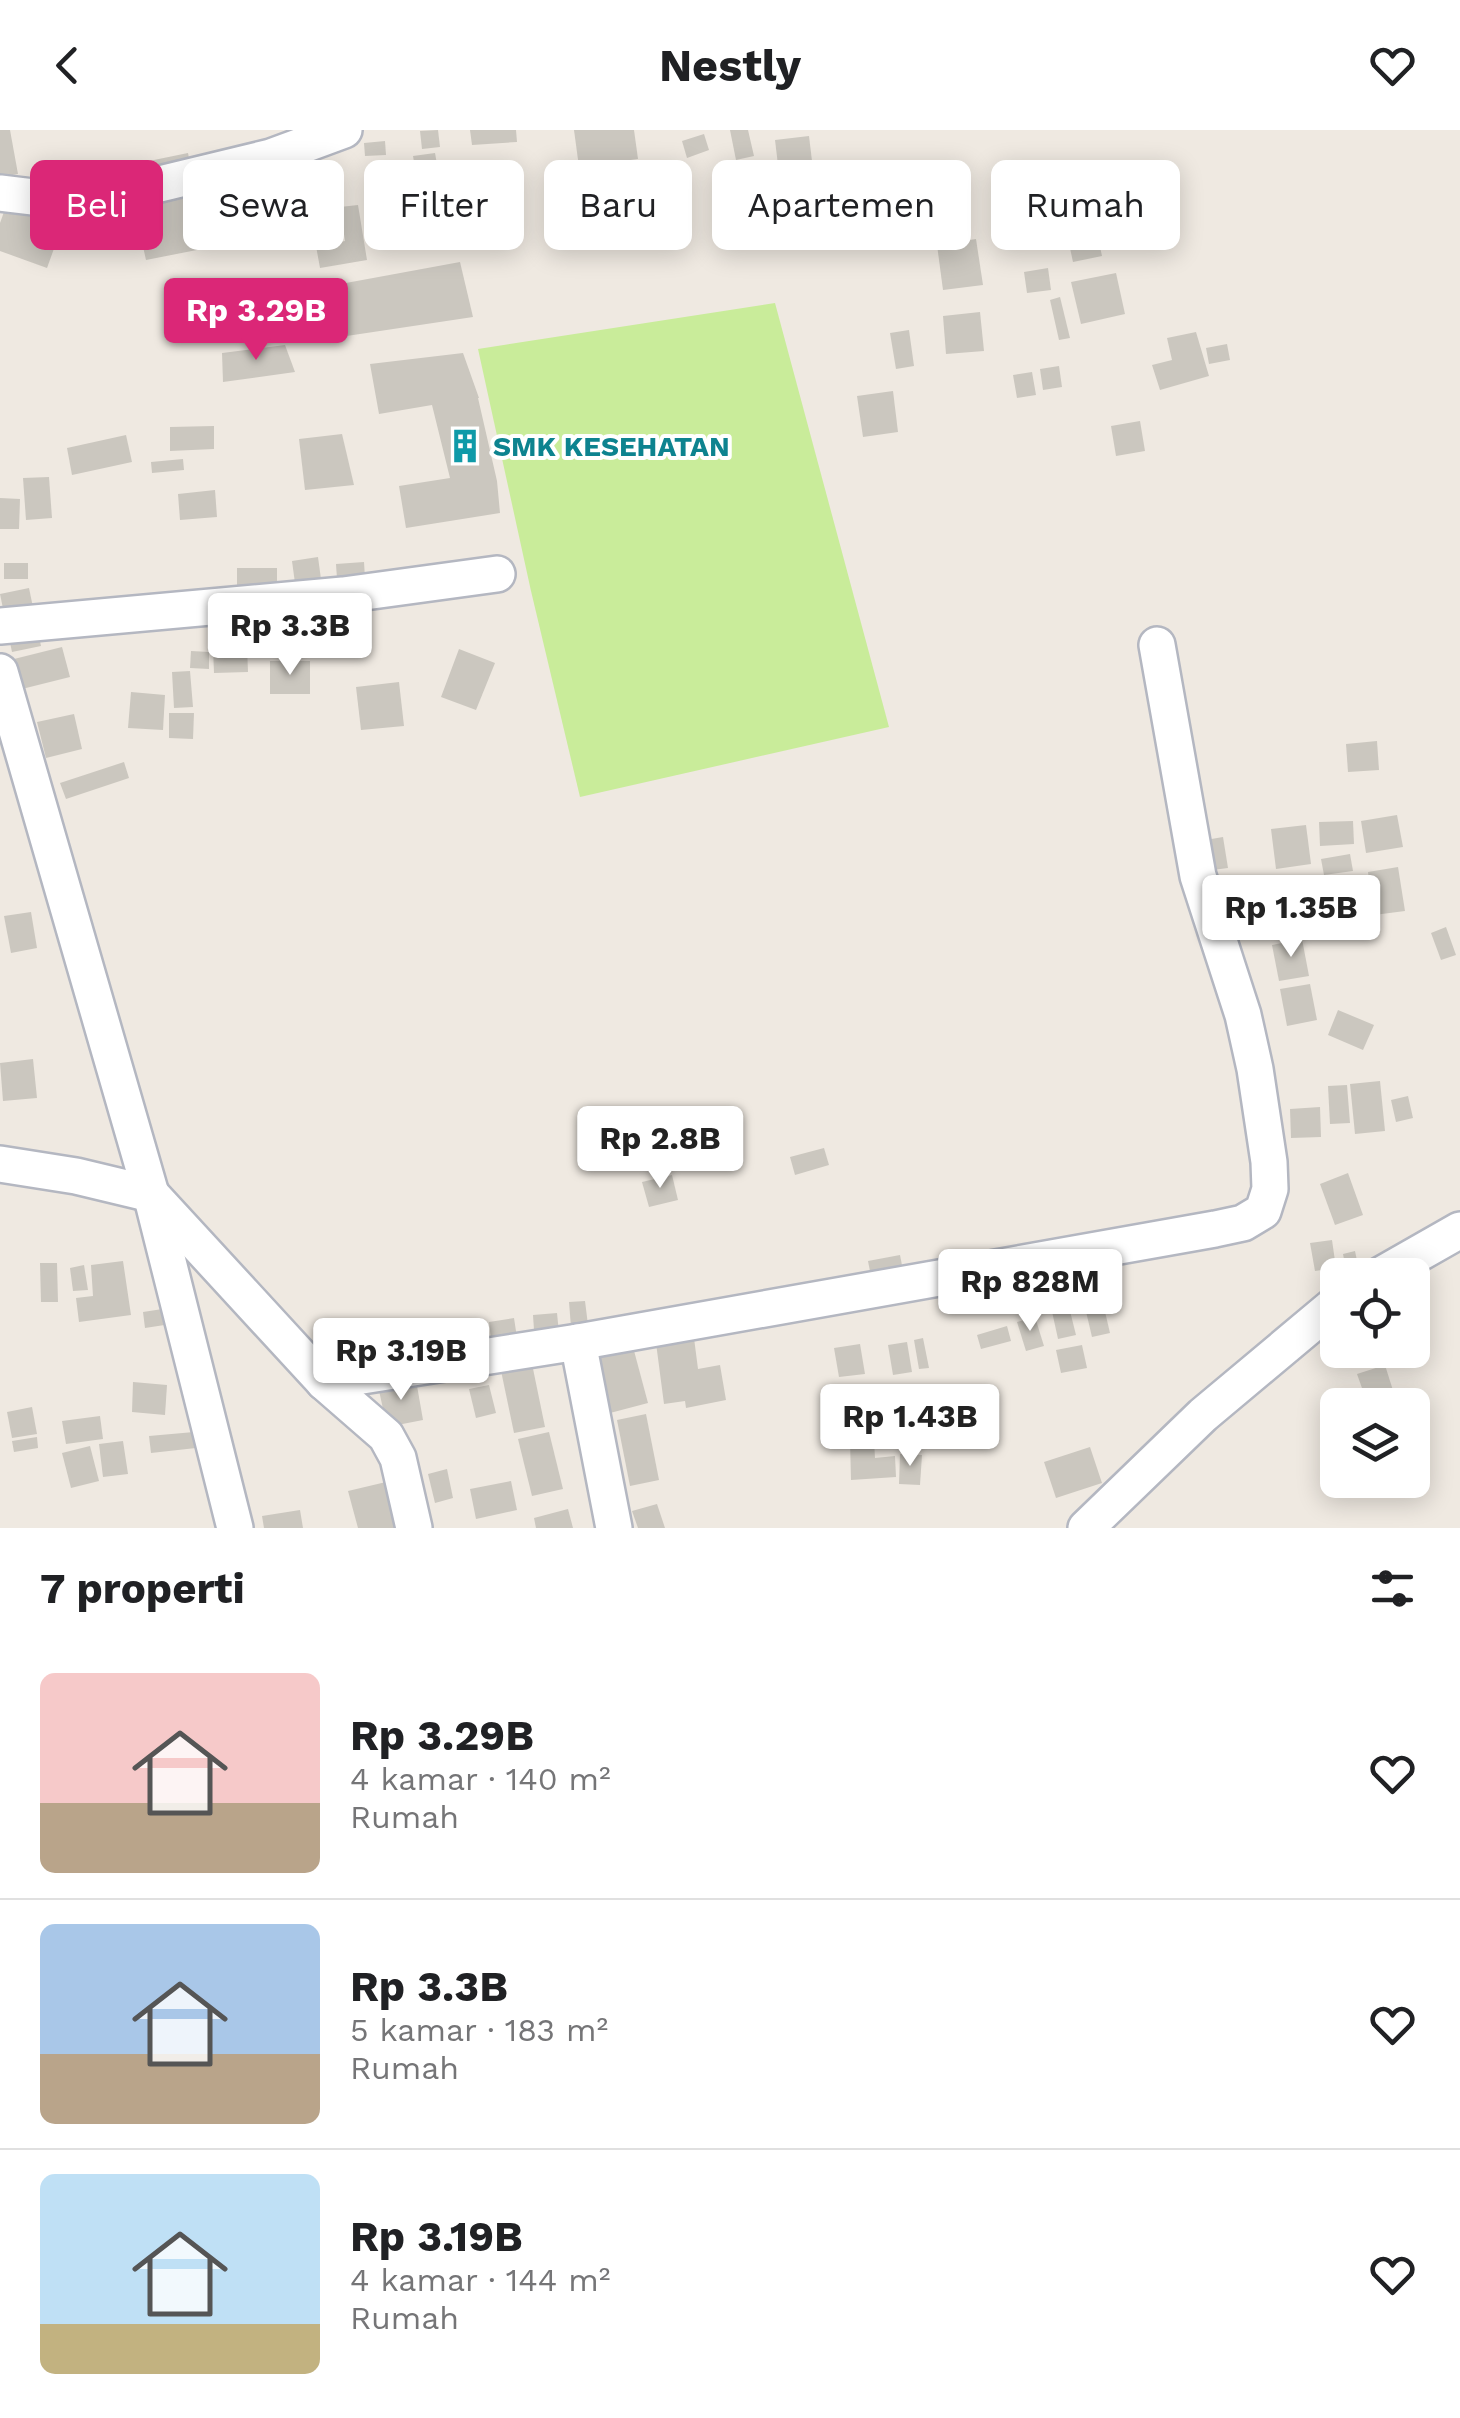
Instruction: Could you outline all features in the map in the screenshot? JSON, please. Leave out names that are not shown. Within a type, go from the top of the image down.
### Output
[{"type":"street","points":[[0,193],[79,200],[271,157],[344,130]]},
{"type":"street","points":[[0,626],[343,595],[497,574]]},
{"type":"street","points":[[324,1382],[578,1342],[1215,1229],[1243,1222],[1263,1211],[1270,1189],[1255,1069],[1243,1016],[1198,876],[1156,645]]},
{"type":"street","points":[[0,672],[151,1194],[235,1528]]},
{"type":"street","points":[[0,1164],[76,1176],[151,1194],[324,1382],[386,1436],[398,1458],[414,1528]]},
{"type":"street","points":[[1411,1258],[1460,1230]]},
{"type":"street","points":[[1086,1528],[1204,1415],[1320,1317]]},
{"type":"street","points":[[578,1342],[614,1528]]},
{"type":"green space","points":[[775,303],[889,727],[580,797],[478,349]]},
{"type":"building","points":[[0,130],[10,130],[18,174],[0,177]]},
{"type":"building","points":[[438,130],[440,147],[422,149],[420,131]]},
{"type":"building","points":[[470,130],[516,130],[517,142],[472,145]]},
{"type":"building","points":[[574,130],[634,130],[638,159],[578,160]]},
{"type":"building","points":[[730,130],[748,130],[754,156],[736,160]]},
{"type":"building","points":[[704,134],[709,150],[687,158],[682,141]]},
{"type":"building","points":[[809,136],[812,160],[777,160],[775,140]]},
{"type":"building","points":[[385,141],[386,155],[365,156],[364,143]]},
{"type":"building","points":[[188,153],[189,160],[183,160],[183,250],[197,250],[146,260],[144,250],[163,250],[163,160],[154,160]]},
{"type":"building","points":[[435,153],[436,160],[414,160],[413,156]]},
{"type":"building","points":[[13,187],[30,193],[30,250],[53,250],[47,268],[0,251],[0,223]]},
{"type":"building","points":[[358,205],[367,260],[320,268],[317,250],[344,250],[344,207]]},
{"type":"building","points":[[976,239],[983,285],[943,290],[938,250],[971,250],[971,240]]},
{"type":"building","points":[[1070,250],[1101,250],[1102,256],[1073,262]]},
{"type":"building","points":[[460,262],[473,317],[300,343],[297,292]]},
{"type":"building","points":[[1048,268],[1051,290],[1027,293],[1024,272]]},
{"type":"building","points":[[1116,273],[1125,314],[1081,324],[1071,282]]},
{"type":"building","points":[[1060,297],[1070,338],[1059,340],[1050,300]]},
{"type":"building","points":[[980,312],[984,351],[946,354],[943,316]]},
{"type":"building","points":[[909,330],[914,366],[896,369],[890,333]]},
{"type":"building","points":[[1196,332],[1209,376],[1160,390],[1152,365],[1172,360],[1167,338]]},
{"type":"building","points":[[1227,344],[1230,360],[1209,364],[1206,348]]},
{"type":"building","points":[[285,345],[295,372],[223,382],[222,353]]},
{"type":"building","name":"SMK KESEHATAN","points":[[463,353],[479,398],[500,513],[406,528],[399,486],[450,478],[432,405],[379,414],[370,364]]},
{"type":"building","points":[[1059,366],[1062,387],[1043,390],[1040,369]]},
{"type":"building","points":[[1032,372],[1036,395],[1017,398],[1013,375]]},
{"type":"building","points":[[893,391],[898,432],[863,437],[857,396]]},
{"type":"building","points":[[1140,421],[1145,451],[1116,456],[1111,426]]},
{"type":"building","points":[[214,426],[214,449],[170,451],[170,427]]},
{"type":"building","points":[[342,434],[354,485],[305,490],[299,439]]},
{"type":"building","points":[[126,435],[132,462],[72,475],[67,448]]},
{"type":"building","points":[[183,459],[184,470],[152,473],[151,462]]},
{"type":"building","points":[[49,477],[52,518],[26,520],[23,478]]},
{"type":"building","points":[[215,490],[217,517],[180,520],[178,494]]},
{"type":"building","points":[[0,498],[20,499],[19,529],[0,529]]},
{"type":"building","points":[[318,557],[323,594],[297,598],[292,561]]},
{"type":"building","points":[[364,562],[366,593],[338,594],[336,564]]},
{"type":"building","points":[[4,563],[28,563],[28,579],[4,579]]},
{"type":"building","points":[[237,568],[277,568],[277,604],[237,604]]},
{"type":"building","points":[[29,588],[41,646],[12,652],[0,594]]},
{"type":"building","points":[[216,624],[244,627],[243,640],[215,636]]},
{"type":"building","points":[[247,646],[248,672],[214,673],[213,647]]},
{"type":"building","points":[[62,647],[70,677],[22,689],[14,659]]},
{"type":"building","points":[[459,649],[495,663],[476,710],[441,697]]},
{"type":"building","points":[[191,651],[209,652],[209,669],[190,668]]},
{"type":"building","points":[[270,661],[310,661],[310,694],[270,694]]},
{"type":"building","points":[[190,671],[193,707],[174,708],[172,672]]},
{"type":"building","points":[[399,682],[404,726],[361,730],[356,687]]},
{"type":"building","points":[[131,692],[165,695],[163,730],[128,728]]},
{"type":"building","points":[[169,713],[194,713],[193,739],[169,738]]},
{"type":"building","points":[[74,714],[82,749],[46,758],[37,722]]},
{"type":"building","points":[[1377,741],[1379,770],[1348,772],[1346,744]]},
{"type":"building","points":[[124,762],[129,778],[66,799],[60,783]]},
{"type":"building","points":[[1397,815],[1403,847],[1366,853],[1361,821]]},
{"type":"building","points":[[1353,821],[1354,844],[1320,846],[1319,822]]},
{"type":"building","points":[[1306,825],[1311,864],[1276,869],[1271,829]]},
{"type":"building","points":[[1223,837],[1228,868],[1204,871],[1200,841]]},
{"type":"building","points":[[1350,854],[1353,871],[1324,875],[1321,859]]},
{"type":"building","points":[[1398,867],[1405,911],[1374,915],[1368,872]]},
{"type":"building","points":[[1334,880],[1343,927],[1298,936],[1289,889]]},
{"type":"building","points":[[31,912],[37,948],[11,953],[4,916]]},
{"type":"building","points":[[1446,927],[1456,955],[1441,960],[1431,933]]},
{"type":"building","points":[[1302,939],[1309,976],[1279,981],[1272,945]]},
{"type":"building","points":[[1310,984],[1317,1020],[1287,1026],[1280,989]]},
{"type":"building","points":[[1338,1010],[1374,1025],[1363,1050],[1328,1035]]},
{"type":"building","points":[[33,1059],[37,1098],[3,1101],[0,1063]]},
{"type":"building","points":[[1380,1081],[1385,1131],[1355,1134],[1350,1084]]},
{"type":"building","points":[[1347,1085],[1350,1123],[1330,1124],[1328,1086]]},
{"type":"building","points":[[1408,1096],[1413,1118],[1396,1122],[1391,1100]]},
{"type":"building","points":[[1320,1107],[1321,1137],[1291,1138],[1290,1109]]},
{"type":"building","points":[[824,1148],[829,1165],[795,1175],[790,1157]]},
{"type":"building","points":[[1348,1173],[1363,1215],[1335,1225],[1320,1184]]},
{"type":"building","points":[[672,1175],[678,1200],[649,1207],[642,1182]]},
{"type":"building","points":[[1332,1240],[1335,1258],[1320,1258],[1320,1270],[1315,1271],[1310,1243]]},
{"type":"building","points":[[1355,1251],[1356,1258],[1344,1258],[1343,1254]]},
{"type":"building","points":[[900,1255],[908,1296],[876,1302],[868,1261]]},
{"type":"building","points":[[123,1261],[131,1315],[79,1322],[76,1298],[93,1296],[91,1265]]},
{"type":"building","points":[[40,1263],[57,1263],[58,1302],[41,1302]]},
{"type":"building","points":[[84,1265],[88,1290],[73,1291],[70,1268]]},
{"type":"building","points":[[1102,1299],[1110,1333],[1092,1337],[1084,1303]]},
{"type":"building","points":[[585,1301],[588,1325],[571,1327],[569,1302]]},
{"type":"building","points":[[1068,1303],[1076,1335],[1058,1339],[1051,1307]]},
{"type":"building","points":[[169,1308],[171,1324],[145,1328],[143,1312]]},
{"type":"building","points":[[557,1313],[560,1343],[535,1345],[533,1315]]},
{"type":"building","points":[[1035,1317],[1044,1346],[1026,1351],[1017,1322]]},
{"type":"building","points":[[514,1318],[519,1351],[493,1355],[489,1322]]},
{"type":"building","points":[[1007,1326],[1011,1341],[981,1349],[977,1335]]},
{"type":"building","points":[[477,1327],[482,1359],[442,1365],[437,1333]]},
{"type":"building","points":[[694,1338],[698,1369],[720,1365],[726,1400],[686,1408],[685,1401],[664,1404],[656,1343]]},
{"type":"building","points":[[923,1338],[929,1368],[919,1369],[914,1340]]},
{"type":"building","points":[[907,1342],[912,1372],[893,1375],[888,1345]]},
{"type":"building","points":[[860,1344],[865,1374],[839,1377],[834,1348]]},
{"type":"building","points":[[1082,1345],[1087,1368],[1061,1373],[1056,1350]]},
{"type":"building","points":[[633,1347],[648,1403],[610,1413],[595,1357]]},
{"type":"building","points":[[531,1359],[545,1427],[514,1433],[500,1366]]},
{"type":"building","points":[[1386,1368],[1392,1388],[1362,1388],[1357,1374]]},
{"type":"building","points":[[416,1380],[423,1420],[387,1427],[378,1386]]},
{"type":"building","points":[[133,1382],[167,1385],[165,1415],[132,1412]]},
{"type":"building","points":[[489,1385],[496,1413],[476,1418],[469,1389]]},
{"type":"building","points":[[966,1402],[970,1425],[944,1429],[940,1406]]},
{"type":"building","points":[[32,1407],[37,1434],[12,1438],[7,1412]]},
{"type":"building","points":[[646,1414],[659,1480],[630,1486],[617,1420]]},
{"type":"building","points":[[100,1416],[103,1439],[66,1444],[62,1421]]},
{"type":"building","points":[[194,1432],[196,1448],[151,1453],[149,1436]]},
{"type":"building","points":[[549,1432],[563,1489],[532,1496],[518,1439]]},
{"type":"building","points":[[37,1437],[38,1448],[14,1452],[12,1441]]},
{"type":"building","points":[[850,1440],[874,1440],[875,1458],[895,1456],[896,1477],[851,1480]]},
{"type":"building","points":[[123,1441],[128,1474],[103,1477],[99,1444]]},
{"type":"building","points":[[90,1446],[99,1481],[71,1488],[62,1453]]},
{"type":"building","points":[[1090,1447],[1102,1483],[1056,1498],[1044,1462]]},
{"type":"building","points":[[900,1454],[922,1455],[920,1485],[899,1484]]},
{"type":"building","points":[[447,1469],[453,1498],[435,1503],[428,1474]]},
{"type":"building","points":[[511,1481],[517,1510],[476,1519],[470,1489]]},
{"type":"building","points":[[386,1482],[397,1528],[358,1528],[348,1491]]},
{"type":"building","points":[[657,1504],[665,1528],[638,1528],[632,1511]]},
{"type":"building","points":[[568,1509],[573,1528],[536,1528],[534,1518]]},
{"type":"building","points":[[300,1510],[303,1528],[264,1528],[262,1516]]},
{"type":"place","name":"SMK KESEHATAN","points":[[465,446]]}]
